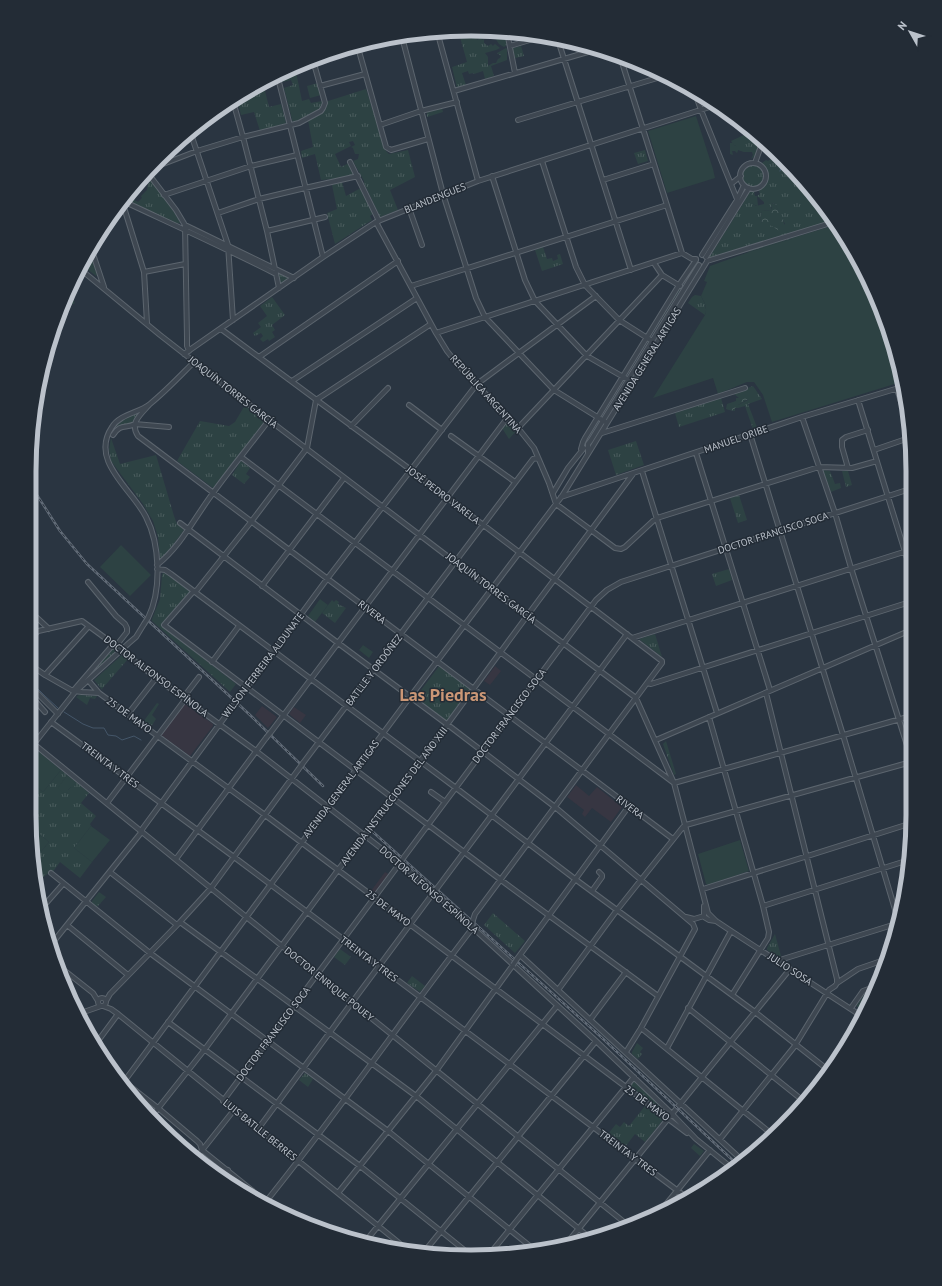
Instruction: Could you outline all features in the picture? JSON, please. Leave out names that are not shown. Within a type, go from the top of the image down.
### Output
[{"type":"street","points":[[439,37],[478,181]]},
{"type":"street","points":[[508,38],[515,73]]},
{"type":"street","points":[[510,46],[529,40]]},
{"type":"street","points":[[403,42],[443,194],[476,298],[485,317],[554,390],[607,423]]},
{"type":"street","points":[[560,45],[631,270]]},
{"type":"street","points":[[360,51],[385,145],[389,150],[391,150],[428,139]]},
{"type":"street","points":[[454,91],[588,52]]},
{"type":"street","points":[[622,63],[682,253],[692,259],[696,259],[699,264]]},
{"type":"street","points":[[161,165],[243,136],[299,123],[315,114],[324,108],[325,104],[314,65]]},
{"type":"street","points":[[320,86],[365,74]]},
{"type":"street","points":[[518,120],[657,78]]},
{"type":"street","points":[[279,81],[323,257]]},
{"type":"street","points":[[697,100],[738,202]]},
{"type":"street","points":[[380,125],[421,111],[457,102]]},
{"type":"street","points":[[234,106],[251,166],[279,288]]},
{"type":"street","name":"BLANDENGUES","points":[[184,354],[222,329],[323,257],[378,221],[443,194],[492,176],[710,107]]},
{"type":"street","points":[[192,137],[228,245],[233,320]]},
{"type":"street","points":[[755,164],[761,147]]},
{"type":"street","points":[[164,195],[251,166],[298,155]]},
{"type":"street","points":[[542,160],[576,267],[585,285],[619,320],[656,343]]},
{"type":"street","name":"REPÚBLICA ARGENTINA","points":[[350,162],[398,261],[436,333],[455,361],[518,428],[535,452],[540,460],[556,504]]},
{"type":"street","points":[[603,180],[654,164]]},
{"type":"street","points":[[731,184],[741,176],[747,165],[759,164],[764,169],[766,175],[763,185],[752,189],[744,185]]},
{"type":"street","points":[[218,213],[259,199],[358,176]]},
{"type":"street","points":[[492,176],[525,280],[535,301],[586,356],[632,382]]},
{"type":"street","points":[[738,202],[744,185],[741,176]]},
{"type":"street","points":[[151,177],[176,210],[185,225],[294,278]]},
{"type":"street","points":[[351,178],[362,187]]},
{"type":"street","points":[[738,202],[749,188]]},
{"type":"street","name":"AVENIDA GENERAL ARTIGAS","points":[[564,492],[689,290],[738,202]]},
{"type":"street","points":[[128,204],[229,250],[276,274]]},
{"type":"street","points":[[411,286],[667,205]]},
{"type":"street","points":[[124,208],[144,272],[147,323]]},
{"type":"street","points":[[409,208],[422,244]]},
{"type":"street","points":[[267,231],[325,217]]},
{"type":"street","points":[[696,259],[699,255],[705,259],[829,223]]},
{"type":"street","points":[[185,225],[187,338],[189,351]]},
{"type":"street","points":[[436,333],[682,253]]},
{"type":"street","points":[[93,255],[104,287]]},
{"type":"street","name":"AVENIDA GENERAL ARTIGAS","points":[[581,449],[583,442],[598,417],[625,379],[647,338],[696,259]]},
{"type":"street","points":[[571,494],[556,498],[553,495],[553,492],[581,449],[588,444],[625,379],[652,340],[699,264],[703,265],[705,259]]},
{"type":"street","points":[[259,357],[398,261]]},
{"type":"street","points":[[654,263],[662,275],[689,290]]},
{"type":"street","points":[[144,272],[185,264]]},
{"type":"street","name":"JOAQUÍN TORRES GARCÍA","points":[[84,272],[194,362],[344,478],[636,698],[674,783],[703,889],[706,910],[716,921]]},
{"type":"street","points":[[518,428],[662,275]]},
{"type":"street","name":"WILSON FERREIRA ALDUNATE","points":[[55,940],[140,834],[161,803],[300,615],[356,543],[382,506],[477,384],[596,296]]},
{"type":"street","points":[[292,381],[417,298]]},
{"type":"street","points":[[431,324],[316,400],[307,448],[224,557],[197,590],[164,625],[501,880],[658,996]]},
{"type":"street","name":"JOSÉ PEDRO VARELA","points":[[222,329],[411,470],[661,660],[662,663],[648,683]]},
{"type":"street","points":[[135,424],[140,415],[149,405],[194,362]]},
{"type":"street","points":[[351,426],[388,388]]},
{"type":"street","points":[[601,433],[745,388]]},
{"type":"street","points":[[897,388],[899,396]]},
{"type":"street","name":"MANUEL ORIBE","points":[[571,494],[802,417],[897,388]]},
{"type":"street","points":[[858,400],[906,554]]},
{"type":"street","points":[[74,691],[136,637],[148,618],[155,600],[157,567],[153,538],[147,519],[110,467],[105,450],[108,433],[115,423],[126,415],[149,405]]},
{"type":"street","points":[[409,405],[442,430]]},
{"type":"street","points":[[176,859],[508,417]]},
{"type":"street","points":[[802,417],[906,740]]},
{"type":"street","points":[[157,567],[188,530],[213,493],[269,420]]},
{"type":"street","points":[[113,435],[121,426],[131,426],[135,424],[169,427]]},
{"type":"street","name":"RIVERA","points":[[135,424],[135,432],[138,436],[673,839]]},
{"type":"street","points":[[848,468],[842,447],[842,440],[846,437],[868,430]]},
{"type":"street","points":[[750,434],[812,633],[895,911]]},
{"type":"street","points":[[452,436],[515,482]]},
{"type":"street","points":[[874,450],[905,439]]},
{"type":"street","points":[[588,444],[588,454]]},
{"type":"street","points":[[535,452],[533,459],[537,458],[540,460]]},
{"type":"street","points":[[696,453],[758,650],[781,753],[829,944],[837,983]]},
{"type":"street","points":[[577,455],[584,460]]},
{"type":"street","points":[[241,457],[674,783],[906,717]]},
{"type":"street","name":"BATLLE Y ORDÓÑEZ","points":[[102,1002],[211,888],[303,763],[533,459]]},
{"type":"street","points":[[556,504],[611,546],[621,549],[657,518],[818,466],[855,468],[877,461]]},
{"type":"street","points":[[642,471],[717,713]]},
{"type":"street","name":"AVENIDA INSTRUCCIONES DEL AÑO XIII","points":[[154,1113],[258,979],[633,474]]},
{"type":"street","points":[[262,586],[344,478]]},
{"type":"street","points":[[549,483],[561,488],[564,492],[571,494]]},
{"type":"street","name":"DOCTOR FRANCISCO SOCA","points":[[223,1100],[344,940],[600,595],[621,582],[906,490]]},
{"type":"street","points":[[561,497],[564,492]]},
{"type":"street","name":"AVENIDA GENERAL ARTIGAS","points":[[125,1079],[518,552],[561,497]]},
{"type":"street","points":[[180,523],[555,807],[693,924],[695,929],[641,1028],[626,1052]]},
{"type":"street","points":[[632,638],[905,551]]},
{"type":"street","points":[[157,567],[165,570],[575,879],[732,994],[825,1068]]},
{"type":"street","points":[[36,741],[110,647],[116,646],[127,632],[127,628],[124,624],[88,582]]},
{"type":"street","points":[[267,1199],[393,1036],[471,930],[475,914],[648,683],[651,684],[906,603]]},
{"type":"street","points":[[36,617],[49,629]]},
{"type":"street","name":"DOCTOR ALFONSO ESPÍNOLA","points":[[36,632],[82,621],[329,807],[434,892],[556,1006],[596,1041],[696,1139],[728,1166]]},
{"type":"street","points":[[44,675],[89,626]]},
{"type":"street","points":[[212,662],[239,626]]},
{"type":"street","points":[[656,740],[906,632]]},
{"type":"street","points":[[258,1129],[627,634]]},
{"type":"street","name":"25 DE MAYO","points":[[36,669],[74,691],[99,693],[265,815],[696,1139]]},
{"type":"street","points":[[107,803],[184,702],[186,694],[199,677]]},
{"type":"street","points":[[128,714],[156,678]]},
{"type":"street","points":[[88,680],[99,693]]},
{"type":"street","points":[[36,692],[58,714]]},
{"type":"street","points":[[36,702],[45,712]]},
{"type":"street","points":[[709,717],[754,873],[769,932],[768,938],[761,950],[732,994]]},
{"type":"street","name":"TREINTA Y TRES","points":[[51,722],[380,966],[683,1195]]},
{"type":"street","name":"DOCTOR ENRIQUE POUEY","points":[[36,746],[317,975],[624,1222]]},
{"type":"street","points":[[558,990],[617,910],[673,839],[686,825],[906,764]]},
{"type":"street","points":[[431,792],[445,802]]},
{"type":"street","points":[[338,1193],[436,1070],[629,806]]},
{"type":"street","points":[[703,889],[906,825]]},
{"type":"street","points":[[763,906],[903,862]]},
{"type":"street","points":[[110,872],[177,925]]},
{"type":"street","points":[[592,891],[602,877],[599,872]]},
{"type":"street","points":[[51,873],[150,953],[388,1131],[530,1246]]},
{"type":"street","points":[[45,904],[63,884]]},
{"type":"street","name":"JOAQUÍN TORRES GARCÍA","points":[[703,889],[704,916]]},
{"type":"street","points":[[686,917],[694,919],[704,916],[711,916]]},
{"type":"street","points":[[704,916],[709,920],[716,921]]},
{"type":"street","name":"JULIO SOSA","points":[[716,921],[858,1013]]},
{"type":"street","points":[[180,922],[416,1096],[586,1235]]},
{"type":"street","points":[[67,925],[128,975]]},
{"type":"street","points":[[780,962],[783,959],[892,925]]},
{"type":"street","points":[[667,1048],[731,931]]},
{"type":"street","points":[[520,955],[739,1157]]},
{"type":"street","points":[[720,1139],[796,1044],[828,994],[829,990],[858,969],[881,961]]},
{"type":"street","points":[[571,1238],[790,969]]},
{"type":"street","name":"LUIS BATLLE BERRES","points":[[65,970],[234,1110],[400,1244]]},
{"type":"street","points":[[590,1020],[626,972]]},
{"type":"street","points":[[851,1008],[863,992],[869,989]]},
{"type":"street","points":[[83,1012],[102,1002]]},
{"type":"street","points":[[369,1238],[556,1006]]},
{"type":"street","points":[[688,1008],[801,1099]]},
{"type":"street","points":[[99,1040],[118,1014]]},
{"type":"street","points":[[168,1022],[319,1134],[464,1250]]},
{"type":"street","points":[[641,1028],[769,1132]]},
{"type":"street","points":[[428,1247],[596,1041]]},
{"type":"street","points":[[493,1249],[634,1077]]},
{"type":"street","points":[[135,1091],[197,1141],[202,1150],[254,1193]]},
{"type":"street","points":[[199,1154],[234,1110]]},
{"type":"street","points":[[667,1203],[710,1150]]},
{"type":"street","points":[[225,1174],[228,1170]]},
{"type":"shaded area","points":[[495,666],[501,671],[490,685],[484,681]]},
{"type":"shaded area","points":[[185,704],[213,724],[190,756],[161,735]]},
{"type":"shaded area","points":[[262,706],[277,717],[268,728],[255,715]]},
{"type":"shaded area","points":[[294,707],[306,715],[300,723],[289,714]]},
{"type":"shaded area","points":[[576,785],[589,796],[597,787],[622,807],[611,822],[592,808],[585,817],[582,814],[584,810],[567,797]]},
{"type":"shaded area","points":[[385,872],[390,875],[375,894],[371,891]]},
{"type":"green space","points":[[460,36],[476,36],[477,40],[481,37],[482,40],[484,39],[484,43],[488,46],[491,44],[493,46],[495,44],[500,48],[485,53],[488,57],[488,66],[496,63],[500,58],[501,56],[497,53],[506,48],[507,49],[507,60],[491,66],[494,76],[485,79],[483,71],[469,74],[468,71],[462,73],[466,85],[457,88],[452,67],[467,62]]},
{"type":"green space","points":[[495,38],[506,38],[507,45],[504,47],[499,44]]},
{"type":"green space","points":[[521,46],[524,56],[515,58],[513,48]]},
{"type":"green space","points":[[296,73],[302,101],[309,99],[311,103],[322,101],[323,104],[314,114],[293,123],[284,88],[293,85],[291,80],[282,82],[282,80]]},
{"type":"green space","points":[[318,83],[321,95],[310,98],[307,86]]},
{"type":"green space","points":[[264,89],[269,107],[281,104],[286,123],[260,131],[254,112],[241,115],[238,104]]},
{"type":"green space","points":[[366,89],[386,151],[389,154],[408,150],[415,177],[390,190],[398,210],[380,217],[364,181],[353,161],[358,159],[359,154],[355,154],[353,148],[351,147],[355,145],[353,141],[349,142],[351,146],[335,154],[341,167],[349,163],[356,176],[354,177],[321,180],[315,154],[302,158],[301,151],[313,147],[308,120],[322,111],[325,102]]},
{"type":"green space","points":[[442,108],[443,112],[427,117],[427,112]]},
{"type":"green space","points":[[696,116],[715,178],[667,193],[648,131]]},
{"type":"green space","points":[[743,131],[760,146],[755,156],[751,159],[753,155],[752,152],[738,150],[731,141],[744,135]]},
{"type":"green space","points":[[730,143],[733,143],[739,148],[737,153],[732,151],[733,155],[730,154]]},
{"type":"green space","points":[[645,150],[648,161],[638,164],[634,153]]},
{"type":"green space","points":[[773,157],[779,163],[798,184],[828,222],[746,246],[710,259],[709,254],[711,255],[724,234],[724,230],[726,231],[740,208],[739,206],[741,207],[747,193],[753,204],[756,206],[764,204],[764,202],[757,196],[760,194],[759,191],[768,181],[767,170],[762,163],[766,160],[768,161]],"holes":[[[772,203],[775,204],[785,224],[776,229],[773,225],[762,223],[760,218],[762,211],[771,210]]]},
{"type":"green space","points":[[751,165],[761,168],[764,175],[762,183],[753,188],[742,180],[742,175],[745,170]]},
{"type":"green space","points":[[150,178],[166,199],[180,223],[175,224],[130,202],[133,199],[138,202],[142,198],[141,196],[147,190],[150,182],[148,180]]},
{"type":"green space","points":[[342,182],[346,196],[359,189],[362,189],[373,214],[370,216],[372,220],[335,244],[327,213],[337,209],[332,185]]},
{"type":"green space","points":[[749,191],[754,192],[755,196],[757,196],[758,206],[753,204],[750,196],[748,196],[747,193]]},
{"type":"green space","points":[[770,203],[775,204],[783,219],[785,229],[782,232],[771,225],[769,228],[764,228],[760,218],[762,211],[771,210],[772,207]]},
{"type":"green space","points":[[831,226],[833,229],[848,254],[873,305],[883,331],[897,383],[772,422],[763,395],[754,382],[747,382],[718,394],[713,378],[653,398],[705,315],[706,307],[701,296],[707,282],[704,281],[710,266]]},
{"type":"green space","points":[[792,239],[749,252],[749,250]]},
{"type":"green space","points":[[543,247],[547,259],[552,258],[553,261],[558,259],[557,255],[560,254],[563,264],[542,271],[535,250]]},
{"type":"green space","points":[[92,257],[97,275],[96,276],[86,268]]},
{"type":"green space","points":[[276,272],[289,277],[280,284]]},
{"type":"green space","points":[[679,289],[680,290],[650,335]]},
{"type":"green space","points":[[695,295],[701,296],[706,307],[705,315],[688,303]]},
{"type":"green space","points":[[272,297],[285,315],[272,325],[275,330],[272,332],[275,337],[269,341],[268,339],[263,342],[260,339],[263,336],[261,333],[255,336],[253,333],[261,327],[258,323],[267,316],[260,306]]},
{"type":"green space","points":[[72,298],[75,303],[68,307]]},
{"type":"green space","points":[[753,386],[762,399],[748,404],[758,430],[754,432],[745,406],[738,408],[738,405],[748,400],[745,394],[739,391]]},
{"type":"green space","points":[[737,390],[747,394],[750,398],[738,405],[738,408],[735,408],[735,411],[726,409],[727,404],[736,401],[736,398],[739,398],[733,393]]},
{"type":"green space","points":[[721,398],[725,412],[679,427],[675,413]]},
{"type":"green space","points":[[245,405],[264,420],[264,422],[213,488],[177,461],[200,421],[229,426],[235,422]]},
{"type":"green space","points":[[141,411],[133,423],[120,426],[113,432],[125,419]]},
{"type":"green space","points":[[509,420],[517,430],[509,439],[502,428]]},
{"type":"green space","points":[[111,438],[120,464],[156,455],[174,516],[177,524],[184,530],[166,554],[160,559],[158,537],[153,521],[143,504],[111,461],[109,449]]},
{"type":"green space","points":[[636,441],[644,465],[616,475],[608,450]]},
{"type":"green space","points":[[241,461],[250,468],[246,474],[250,477],[244,484],[232,475]]},
{"type":"green space","points":[[823,470],[830,471],[835,484],[840,483],[841,488],[831,492]]},
{"type":"green space","points":[[842,471],[848,471],[852,485],[846,487]]},
{"type":"green space","points":[[739,495],[747,520],[738,523],[730,498]]},
{"type":"green space","points":[[121,545],[151,575],[130,596],[100,567]]},
{"type":"green space","points":[[729,569],[732,580],[716,586],[712,574]]},
{"type":"green space","points":[[166,572],[190,591],[190,593],[162,625],[163,627],[236,684],[230,692],[152,621],[160,599],[162,575]]},
{"type":"green space","points":[[320,599],[328,605],[315,622],[308,616]]},
{"type":"green space","points":[[332,600],[334,602],[336,600],[339,602],[338,604],[346,608],[335,623],[322,613]]},
{"type":"green space","points":[[655,634],[662,657],[639,639]]},
{"type":"green space","points":[[363,645],[373,652],[369,658],[359,650]]},
{"type":"green space","points":[[112,647],[117,649],[117,651],[79,688],[110,648]]},
{"type":"green space","points":[[122,655],[128,659],[102,689],[103,691],[94,680]]},
{"type":"green space","points":[[440,665],[472,689],[448,722],[415,698]]},
{"type":"green space","points":[[79,695],[97,696],[95,699],[90,698],[87,705],[76,697]]},
{"type":"green space","points":[[157,703],[159,704],[152,715],[156,719],[151,727],[143,722]]},
{"type":"green space","points":[[666,741],[676,774],[674,775],[663,744]]},
{"type":"green space","points":[[39,752],[61,770],[43,792],[36,786],[36,756]]},
{"type":"green space","points":[[61,770],[67,775],[59,788],[68,790],[75,781],[89,793],[81,803],[96,816],[90,824],[91,826],[74,848],[92,862],[80,878],[60,862],[52,873],[50,872],[41,879],[38,855],[49,842],[37,832],[36,786],[43,792]]},
{"type":"green space","points":[[67,775],[75,781],[74,783],[76,784],[73,788],[71,787],[68,790],[68,792],[63,793],[58,788]]},
{"type":"green space","points":[[91,826],[110,840],[92,862],[74,848]]},
{"type":"green space","points":[[37,832],[49,842],[38,855]]},
{"type":"green space","points":[[740,840],[749,871],[708,885],[706,884],[698,854]]},
{"type":"green space","points":[[99,892],[106,897],[97,907],[92,903],[92,901]]},
{"type":"green space","points":[[493,913],[525,941],[515,953],[484,925]]},
{"type":"green space","points":[[775,934],[781,956],[778,957],[767,950]]},
{"type":"green space","points":[[340,949],[351,957],[345,965],[334,957]]},
{"type":"green space","points":[[412,976],[425,986],[420,992],[407,983]]},
{"type":"green space","points":[[865,994],[866,997],[860,1009],[856,1006]]},
{"type":"green space","points":[[637,1043],[643,1048],[640,1052],[642,1054],[638,1059],[632,1054]]},
{"type":"green space","points":[[305,1073],[313,1079],[308,1087],[299,1080]]},
{"type":"green space","points":[[633,1081],[635,1081],[670,1114],[668,1116],[629,1088]]},
{"type":"green space","points":[[645,1106],[663,1120],[645,1142],[635,1134],[625,1147],[608,1134],[616,1124],[620,1127],[624,1122],[629,1126]]},
{"type":"green space","points":[[694,1144],[704,1151],[700,1156],[691,1148]]},
{"type":"waterway","points":[[36,687],[59,709]]},
{"type":"waterway","points":[[64,712],[83,724],[93,728],[104,728],[108,735],[116,736],[122,740],[134,736],[141,740]]},
{"type":"railway","points":[[36,493],[60,531],[87,564],[250,715],[323,786]]},
{"type":"railway","points":[[373,832],[600,1036],[734,1161]]},
{"type":"district","name":"Las Piedras","points":[[443,694]]}]
